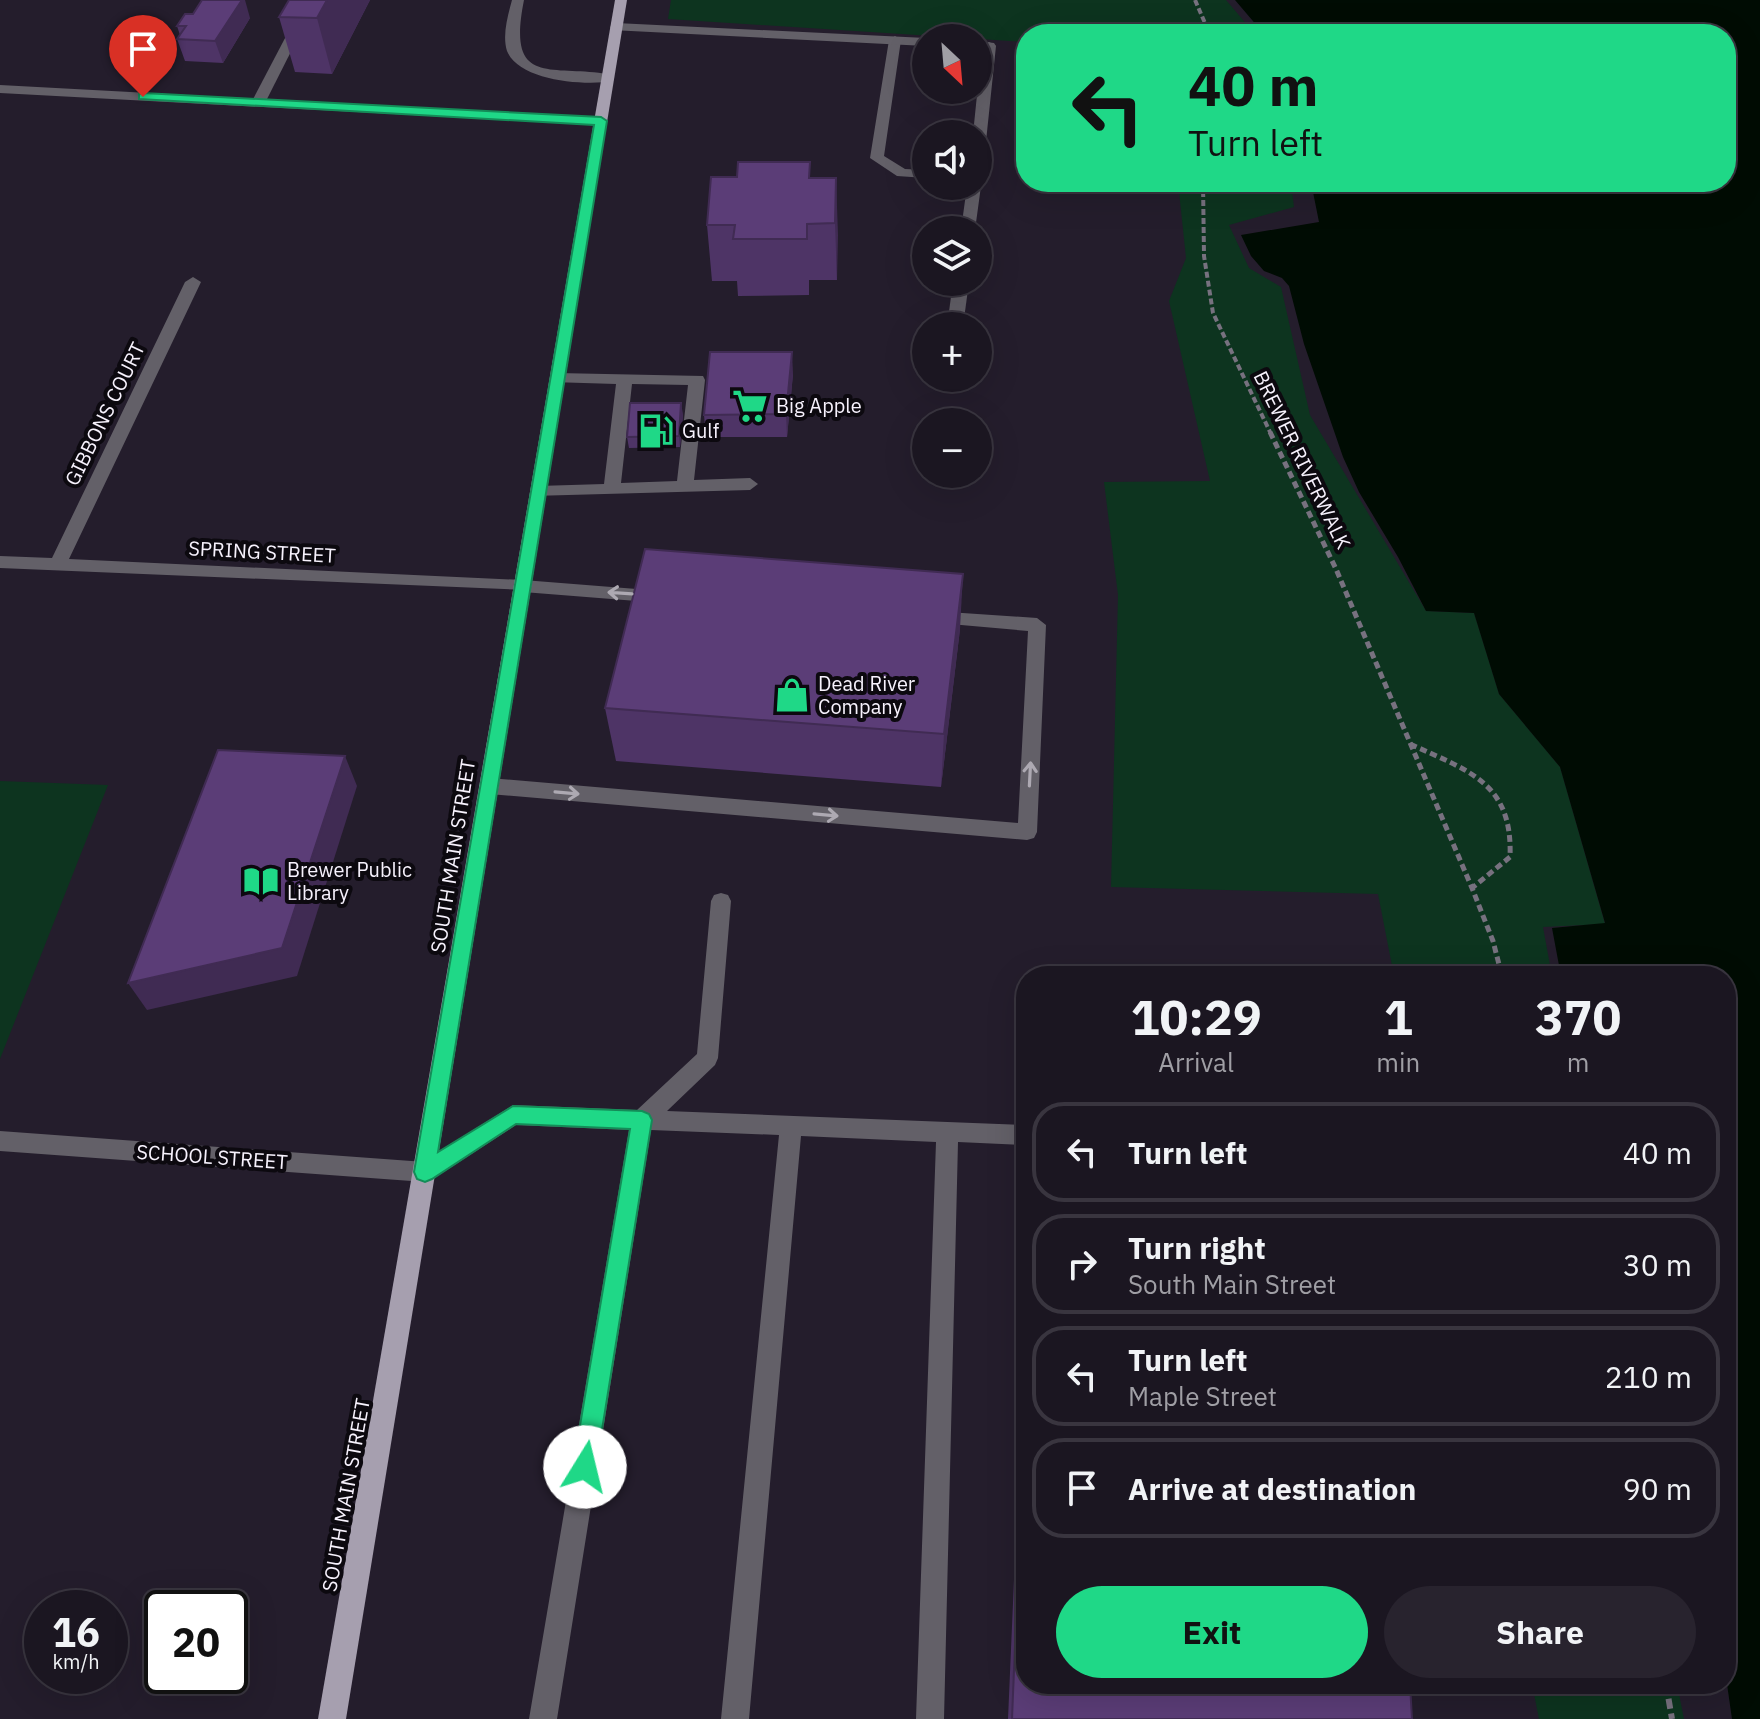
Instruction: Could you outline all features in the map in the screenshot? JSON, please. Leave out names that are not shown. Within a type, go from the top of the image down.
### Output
[{"type":"main road","name":"SOUTH MAIN STREET","points":[[332,1719],[621,0]]},
{"type":"street","points":[[258,103],[311,0]]},
{"type":"street","points":[[518,0],[512,48],[517,58],[532,68],[561,77],[608,78]]},
{"type":"street","points":[[616,27],[912,41]]},
{"type":"street","points":[[895,40],[877,158],[902,173],[912,173]]},
{"type":"street","points":[[0,89],[601,121]]},
{"type":"street","name":"GIBBONS COURT","points":[[57,565],[193,282]]},
{"type":"street","points":[[557,378],[697,380],[685,487]]},
{"type":"street","points":[[612,490],[625,378]]},
{"type":"street","points":[[538,492],[750,484]]},
{"type":"street","name":"SPRING STREET","points":[[0,562],[523,586],[679,598]]},
{"type":"street","points":[[489,786],[1027,832],[1037,625],[913,615]]},
{"type":"street","points":[[543,1719],[642,1120],[707,1058],[721,901]]},
{"type":"street","points":[[425,1172],[513,1115],[1016,1135]]},
{"type":"street","points":[[735,1719],[791,1126]]},
{"type":"street","points":[[930,1719],[947,1132]]},
{"type":"street","name":"SCHOOL STREET","points":[[0,1141],[425,1172]]},
{"type":"path","points":[[1195,0],[1205,24]]},
{"type":"path","name":"BREWER RIVERWALK","points":[[1203,192],[1204,256],[1213,313],[1336,569],[1472,888],[1499,966]]},
{"type":"path","points":[[1409,743],[1465,771],[1494,792],[1510,825],[1510,857],[1472,888]]},
{"type":"path","points":[[1668,1694],[1672,1719]]},
{"type":"green space","points":[[671,0],[1226,0],[1246,24],[1016,24],[1016,41],[992,40],[992,24],[912,24],[912,35],[668,19]]},
{"type":"green space","points":[[1179,192],[1292,192],[1294,207],[1229,225],[1249,268],[1281,287],[1310,415],[1426,611],[1474,613],[1499,694],[1560,767],[1605,924],[1543,927],[1550,966],[1392,966],[1378,894],[1111,887],[1118,595],[1104,482],[1210,481],[1169,301],[1186,258]]},
{"type":"green space","points":[[0,781],[108,785],[0,1059]]},
{"type":"green space","points":[[1534,1694],[1679,1694],[1684,1719],[1539,1719]]},
{"type":"shaded area","points":[[1235,0],[1760,0],[1760,1719],[1732,1719],[1728,1694],[1736,1694],[1736,966],[1559,966],[1552,928],[1605,923],[1560,767],[1499,694],[1474,613],[1426,611],[1359,492],[1343,457],[1304,344],[1289,286],[1282,278],[1264,271],[1251,256],[1241,235],[1319,222],[1313,192],[1736,192],[1736,24],[1255,24]]},
{"type":"building","points":[[202,0],[242,0],[215,41],[177,39],[186,26],[177,26],[185,14],[193,14]]},
{"type":"building","points":[[289,0],[327,0],[317,18],[279,17]]},
{"type":"building","points":[[738,162],[810,162],[809,178],[836,178],[835,223],[807,224],[807,239],[733,239],[735,225],[707,225],[711,177],[737,177]]},
{"type":"building","name":"Big Apple","points":[[710,352],[792,352],[786,414],[704,415]]},
{"type":"building","name":"Gulf","points":[[630,403],[681,403],[679,436],[627,437]]},
{"type":"building","name":"Dead River Company","points":[[645,549],[963,574],[944,734],[605,708]]},
{"type":"building","name":"Brewer Public Library","points":[[218,750],[345,756],[282,948],[128,983]]},
{"type":"building","points":[[1016,1620],[1016,1694],[1411,1694],[1412,1719],[1012,1719]]},
{"type":"place","name":"Big Apple","points":[[750,406]]},
{"type":"place","name":"Gulf","points":[[656,431]]},
{"type":"place","name":"Dead River Company","points":[[792,695]]},
{"type":"place","name":"Brewer Public Library","points":[[261,881]]},
{"type":"route","points":[[143,97],[601,121],[425,1172],[513,1115],[642,1120],[585,1467]]}]
